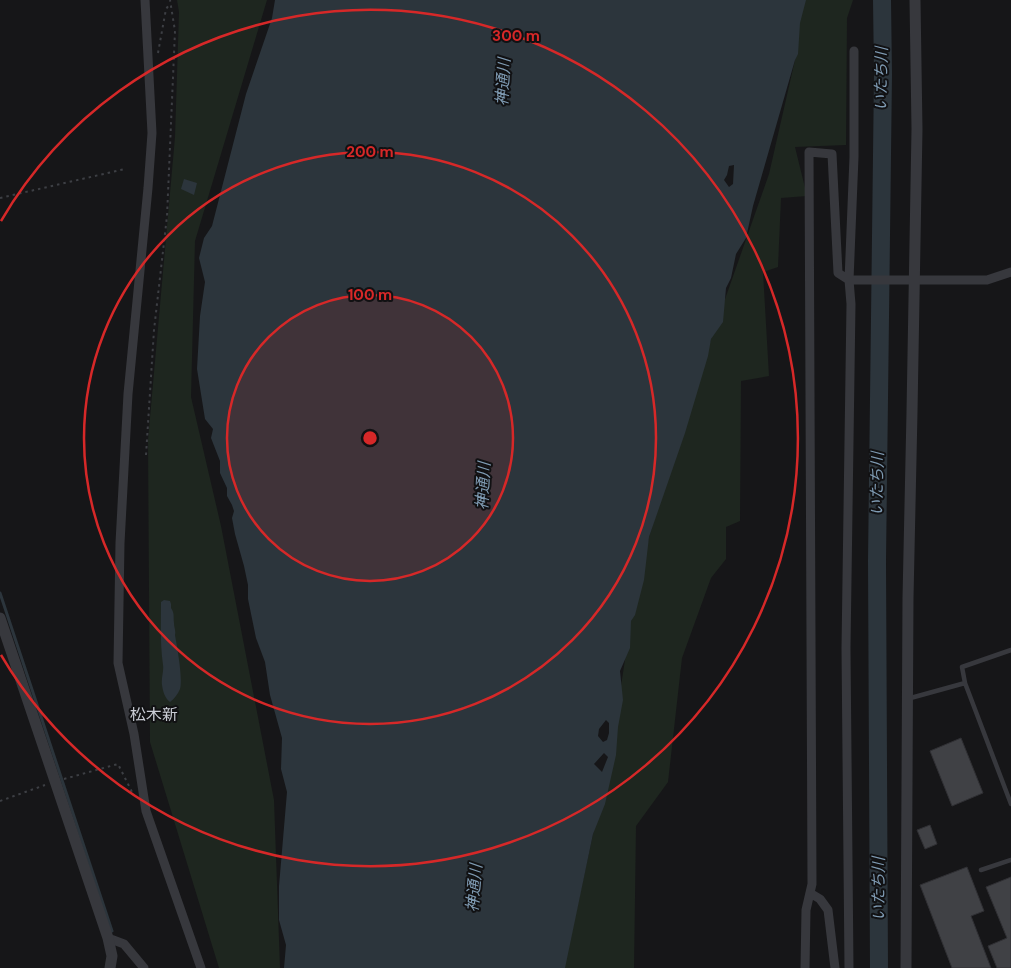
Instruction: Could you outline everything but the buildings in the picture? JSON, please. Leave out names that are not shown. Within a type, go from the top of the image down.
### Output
[{"type":"street","points":[[145,0],[152,133],[128,394],[120,543],[118,663],[134,734],[146,812],[201,968]]},
{"type":"street","points":[[906,968],[907,698],[917,129],[915,0]]},
{"type":"street","points":[[848,968],[846,648],[851,304],[853,280],[854,51]]},
{"type":"street","points":[[805,968],[806,910],[812,884],[809,152],[832,154],[838,273],[853,280],[987,280],[1011,272]]},
{"type":"street","points":[[0,618],[60,780],[108,938],[112,956],[110,968]]},
{"type":"street","points":[[810,892],[820,899],[828,910],[835,968]]},
{"type":"street","points":[[108,938],[124,944],[144,968]]},
{"type":"lane","points":[[1011,650],[962,667],[966,683],[1011,804]]},
{"type":"lane","points":[[907,698],[966,683]]},
{"type":"lane","points":[[982,870],[1011,860]]},
{"type":"path","points":[[146,455],[154,330],[166,216],[175,31],[170,0]]},
{"type":"path","points":[[156,61],[166,9],[170,4]]},
{"type":"path","points":[[0,198],[125,170]]},
{"type":"path","points":[[0,801],[60,780],[118,764],[133,794]]},
{"type":"shaded area","points":[[177,0],[267,0],[195,241],[191,397],[221,526],[274,800],[280,968],[219,968],[150,742],[148,440],[175,137],[179,12]]},
{"type":"shaded area","points":[[802,0],[853,0],[847,18],[846,145],[795,147],[807,196],[781,198],[778,267],[763,272],[769,376],[741,381],[740,521],[726,527],[726,559],[711,578],[682,658],[668,782],[636,826],[634,968],[564,968],[606,783],[631,621],[649,537],[711,339],[769,174],[795,60]]},
{"type":"water","name":"神通川","points":[[275,0],[806,0],[800,23],[798,54],[753,206],[746,238],[736,254],[731,278],[726,288],[723,322],[711,339],[708,356],[685,433],[649,537],[644,580],[635,615],[631,621],[630,648],[620,671],[623,700],[618,727],[616,755],[605,804],[593,834],[565,968],[284,968],[286,945],[279,920],[279,886],[287,792],[281,769],[282,738],[270,695],[265,662],[256,638],[248,599],[248,585],[232,518],[234,511],[227,496],[227,488],[220,473],[220,461],[211,438],[213,429],[205,419],[197,369],[200,316],[205,282],[199,258],[204,238],[212,226],[246,94],[272,18]],"holes":[[[734,165],[733,184],[729,187],[724,180],[729,166]],[[606,720],[609,723],[607,740],[603,742],[598,736],[599,729]],[[604,753],[608,757],[602,772],[594,764]]]},
{"type":"water","points":[[184,179],[197,183],[194,195],[181,189]]},
{"type":"water","points":[[164,600],[170,601],[171,604],[181,678],[180,689],[170,702],[164,695],[162,682],[161,602]]},
{"type":"waterway","name":"いたち川","points":[[879,968],[877,561],[883,74],[882,0]]},
{"type":"waterway","points":[[0,593],[112,931]]},
{"type":"district","name":"松木新","points":[[154,714]]}]
